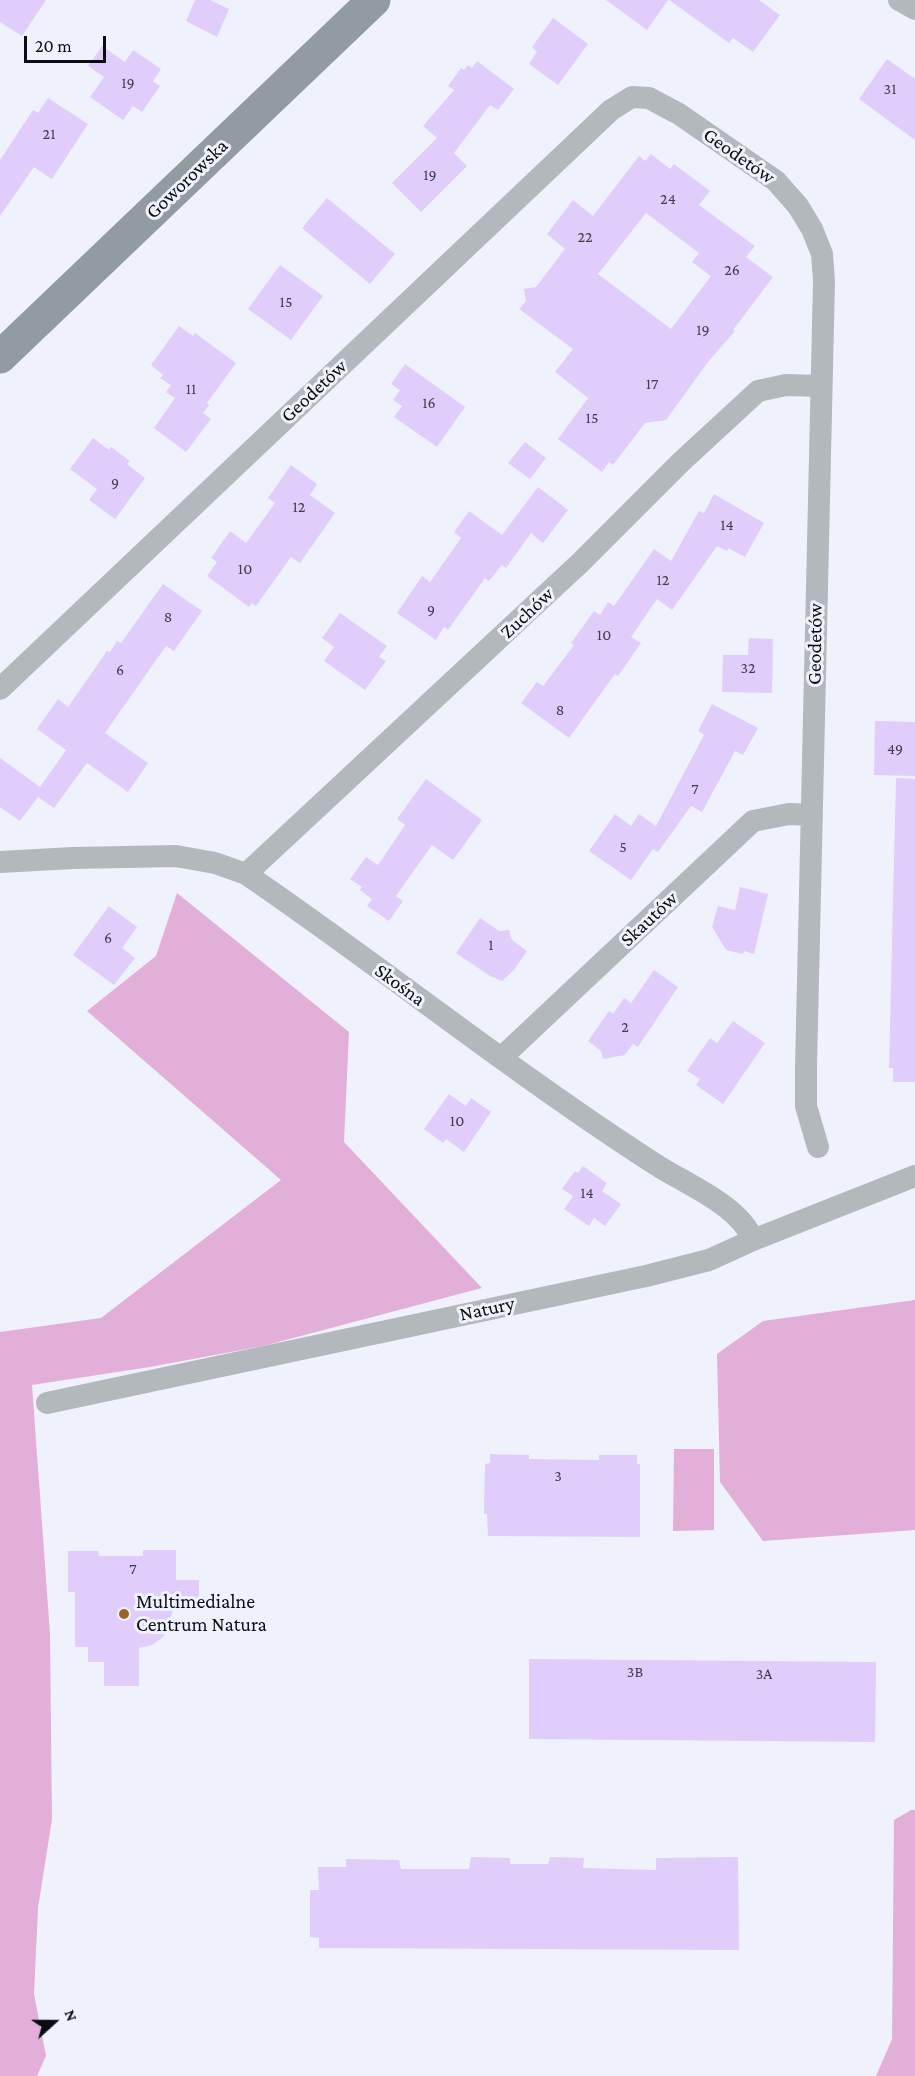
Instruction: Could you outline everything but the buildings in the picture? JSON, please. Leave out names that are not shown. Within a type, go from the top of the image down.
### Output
[{"type":"street","name":"Goworowska","points":[[0,357],[374,0]]},
{"type":"street","points":[[899,0],[915,9]]},
{"type":"street","name":"Geodetów","points":[[0,688],[611,110],[632,97],[649,98],[679,114],[776,181],[798,206],[812,229],[822,254],[824,281],[806,1106],[818,1147]]},
{"type":"street","name":"Zuchów","points":[[246,874],[572,570],[681,462],[758,391],[786,385],[820,386]]},
{"type":"street","name":"Skautów","points":[[501,1059],[753,821],[789,814],[812,815]]},
{"type":"street","name":"Skośna","points":[[0,862],[176,856],[215,863],[246,874],[501,1059],[658,1166],[730,1210],[750,1232],[753,1240]]},
{"type":"street","name":"Natury","points":[[47,1403],[645,1276],[709,1260],[753,1240],[915,1176]]},
{"type":"shaded area","points":[[177,893],[349,1032],[344,1142],[482,1288],[263,1346],[150,1367],[32,1385],[50,1634],[52,1819],[38,1908],[34,1994],[46,2056],[37,2076],[0,2076],[0,1332],[101,1318],[281,1180],[87,1011],[156,956]]},
{"type":"shaded area","points":[[915,1300],[915,1530],[763,1541],[720,1482],[717,1354],[763,1321]]},
{"type":"shaded area","points":[[674,1449],[714,1449],[714,1530],[673,1531]]},
{"type":"shaded area","points":[[915,1810],[915,2076],[876,2076],[892,2039],[894,1820]]},
{"type":"place","name":"Multimedialne Centrum Natura","points":[[124,1614]]}]
